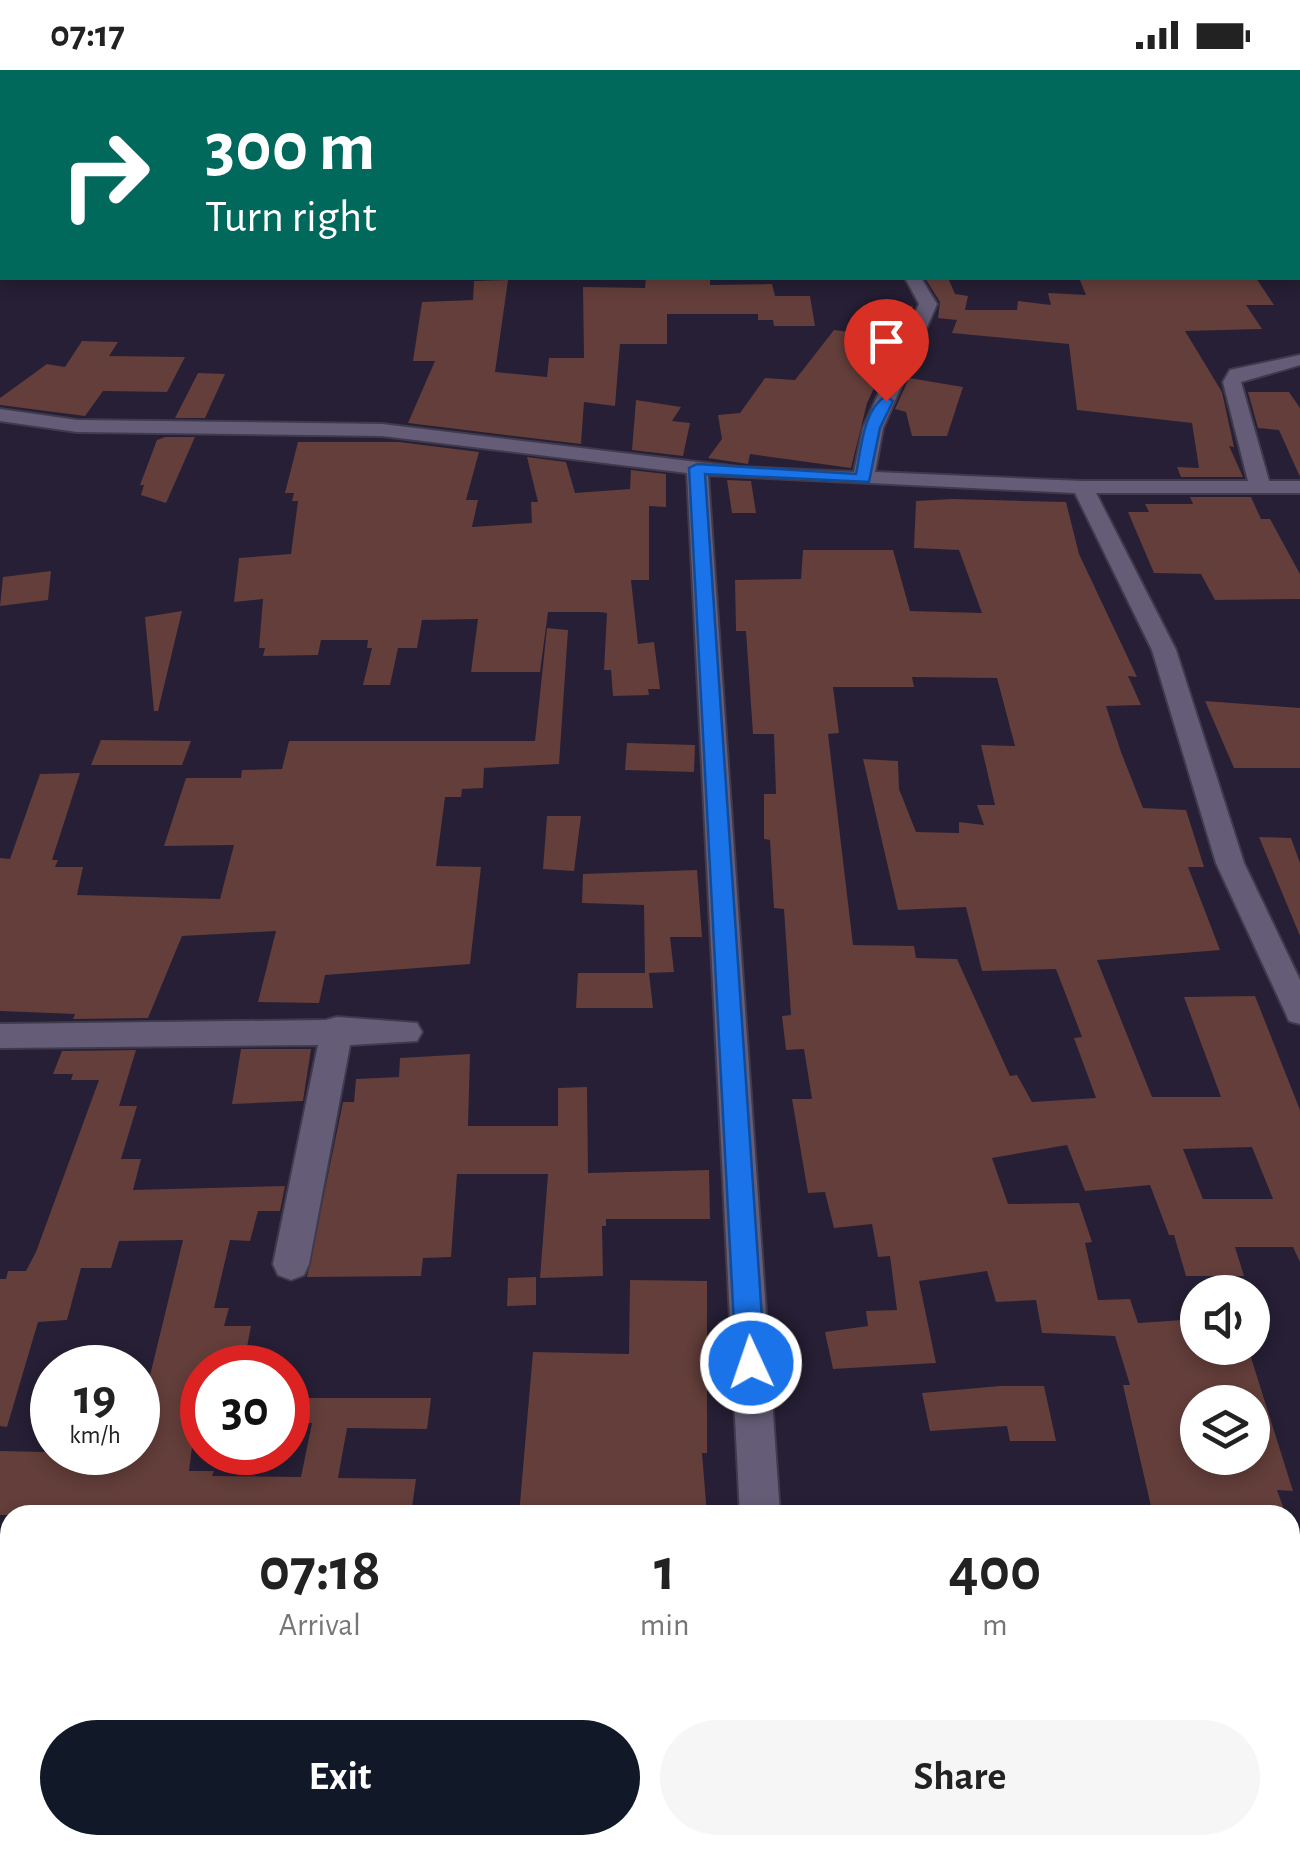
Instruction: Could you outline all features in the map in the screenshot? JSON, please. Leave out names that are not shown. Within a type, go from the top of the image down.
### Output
[{"type":"street","points":[[863,479],[873,428],[928,304],[914,280]]},
{"type":"street","points":[[1260,487],[1232,382],[1236,374],[1300,360]]},
{"type":"street","points":[[0,415],[77,426],[382,430],[697,468],[863,479],[1082,487],[1300,487]]},
{"type":"street","points":[[697,468],[759,1505]]},
{"type":"street","points":[[1082,487],[1164,650],[1230,863],[1300,1012]]},
{"type":"street","points":[[291,1264],[336,1030]]},
{"type":"street","points":[[0,1036],[406,1032]]},
{"type":"building","points":[[508,280],[495,372],[547,377],[549,358],[584,358],[583,287],[645,288],[646,280],[772,284],[775,296],[810,296],[815,326],[774,326],[773,320],[758,320],[758,314],[667,314],[667,344],[620,344],[615,406],[584,402],[581,444],[408,423],[435,361],[413,361],[422,302],[473,300],[474,281]]},
{"type":"building","points":[[926,280],[949,280],[955,294],[968,296],[965,310],[1017,310],[1018,301],[1051,305],[1048,293],[1086,295],[1080,280],[1257,280],[1274,305],[1246,305],[1262,329],[1185,331],[1222,392],[1234,447],[1229,446],[1243,477],[1181,477],[1177,467],[1199,468],[1192,423],[1077,410],[1069,344],[952,333],[957,320],[938,318],[940,302]]},
{"type":"building","points":[[868,303],[913,306],[867,403],[851,468],[750,454],[748,464],[708,458],[722,439],[718,415],[740,413],[765,378],[795,380],[834,330],[858,333]]},
{"type":"building","points":[[82,341],[118,342],[109,356],[185,357],[167,392],[103,391],[85,416],[0,405],[0,398],[47,364],[65,367]]},
{"type":"building","points":[[198,373],[225,374],[205,418],[175,418]]},
{"type":"building","points":[[909,378],[963,387],[947,436],[912,436],[906,412],[895,409]]},
{"type":"building","points":[[1248,392],[1289,392],[1300,408],[1300,477],[1279,430],[1258,428]]},
{"type":"building","points":[[636,400],[681,407],[672,421],[690,423],[683,456],[632,450]]},
{"type":"building","points":[[195,437],[166,503],[141,495],[144,485],[140,485],[157,440]]},
{"type":"building","points":[[298,442],[399,442],[479,452],[466,500],[478,500],[472,527],[532,523],[531,502],[538,502],[527,457],[566,462],[575,493],[630,489],[631,470],[666,474],[666,507],[649,506],[649,580],[631,580],[638,644],[654,642],[660,689],[648,689],[649,695],[613,696],[611,670],[604,670],[607,613],[599,612],[548,612],[540,672],[471,672],[478,619],[422,620],[417,648],[398,648],[390,685],[363,685],[372,648],[367,648],[368,640],[321,640],[318,655],[263,656],[265,648],[259,648],[263,599],[234,602],[239,558],[291,554],[298,501],[292,501],[294,493],[285,493]]},
{"type":"building","points":[[727,480],[751,481],[756,513],[732,513]]},
{"type":"building","points":[[1190,497],[1251,497],[1261,519],[1270,519],[1300,574],[1300,599],[1215,600],[1201,574],[1154,573],[1128,512],[1149,512],[1145,504],[1193,504]]},
{"type":"building","points":[[916,501],[1066,502],[1079,554],[1137,677],[1128,676],[1141,705],[1106,706],[1121,752],[1143,808],[1186,810],[1204,867],[1188,867],[1220,950],[1097,960],[1152,1097],[1221,1097],[1184,997],[1255,996],[1300,1110],[1300,1262],[1293,1247],[1235,1247],[1244,1275],[1186,1275],[1174,1235],[1169,1235],[1150,1185],[1085,1191],[1067,1145],[992,1158],[1008,1204],[1079,1203],[1092,1242],[1085,1243],[1098,1300],[1130,1299],[1138,1323],[1180,1320],[1180,1365],[1253,1365],[1260,1385],[1180,1385],[1180,1475],[1270,1475],[1270,1418],[1293,1491],[1277,1490],[1282,1505],[1151,1505],[1123,1385],[1130,1385],[1115,1336],[1042,1333],[1036,1300],[996,1302],[987,1271],[919,1281],[936,1363],[833,1369],[825,1332],[868,1326],[866,1311],[897,1310],[890,1256],[878,1257],[872,1224],[834,1228],[825,1192],[808,1193],[792,1099],[812,1099],[804,1049],[786,1050],[782,1016],[791,1015],[784,909],[774,908],[770,840],[764,839],[764,794],[776,794],[774,734],[753,734],[746,631],[736,631],[735,580],[801,579],[803,550],[893,550],[910,611],[982,613],[959,550],[914,548]],"holes":[[[912,677],[997,678],[1015,746],[981,745],[995,805],[977,805],[984,825],[959,822],[959,833],[916,832],[899,789],[898,761],[863,759],[898,910],[966,907],[982,971],[1056,969],[1082,1037],[1074,1038],[1096,1098],[1032,1102],[1017,1075],[1010,1076],[957,959],[916,958],[914,946],[853,945],[828,734],[839,733],[833,687],[914,687]],[[1252,1147],[1273,1199],[1203,1199],[1183,1149]]]},
{"type":"building","points":[[51,571],[48,600],[0,606],[3,577]]},
{"type":"building","points":[[182,611],[158,711],[154,711],[145,617]]},
{"type":"building","points":[[547,628],[568,630],[559,764],[484,768],[483,788],[462,789],[461,797],[445,797],[436,866],[481,867],[470,964],[325,975],[319,1003],[258,1002],[276,931],[182,936],[148,1018],[73,1019],[75,1014],[0,1011],[0,858],[10,859],[40,774],[80,773],[52,860],[58,860],[55,867],[83,867],[77,895],[220,899],[234,845],[164,846],[186,778],[241,778],[242,770],[282,769],[289,741],[535,741]]},
{"type":"building","points":[[1205,701],[1300,708],[1300,768],[1234,768]]},
{"type":"building","points":[[101,740],[191,741],[182,765],[91,765]]},
{"type":"building","points":[[627,743],[695,745],[694,772],[625,770]]},
{"type":"building","points":[[547,816],[581,816],[574,871],[543,869]]},
{"type":"building","points":[[1259,837],[1291,838],[1300,863],[1300,936]]},
{"type":"building","points":[[697,870],[702,937],[670,937],[674,972],[649,973],[653,1008],[576,1008],[578,973],[645,973],[644,905],[582,903],[583,874]]},
{"type":"building","points":[[241,1049],[311,1049],[303,1101],[232,1104]]},
{"type":"building","points":[[136,1050],[119,1106],[137,1106],[121,1159],[141,1159],[133,1190],[285,1186],[280,1211],[258,1211],[250,1241],[230,1240],[214,1308],[229,1308],[224,1326],[251,1326],[247,1345],[180,1345],[180,1475],[310,1475],[310,1398],[431,1398],[427,1429],[347,1428],[338,1478],[416,1479],[412,1505],[0,1505],[0,1451],[30,1452],[30,1475],[160,1475],[157,1345],[183,1240],[119,1241],[111,1268],[81,1268],[67,1320],[38,1322],[7,1427],[0,1426],[0,1279],[6,1279],[8,1271],[26,1271],[36,1252],[99,1080],[71,1080],[73,1074],[53,1074],[62,1051]]},
{"type":"building","points":[[470,1054],[468,1126],[558,1126],[558,1088],[587,1087],[588,1173],[709,1170],[710,1219],[606,1219],[606,1226],[602,1226],[603,1276],[540,1278],[548,1174],[457,1174],[451,1257],[423,1258],[421,1276],[307,1277],[343,1102],[354,1102],[356,1079],[399,1077],[400,1058]]},
{"type":"building","points":[[536,1277],[536,1305],[507,1306],[508,1278]]},
{"type":"building","points":[[630,1280],[707,1281],[707,1453],[702,1453],[706,1505],[520,1505],[533,1352],[629,1354]]},
{"type":"building","points":[[1044,1386],[1056,1441],[1010,1441],[1007,1426],[930,1431],[922,1393]]},
{"type":"route","points":[[751,1363],[697,468],[863,479],[873,428],[886,401]]}]
